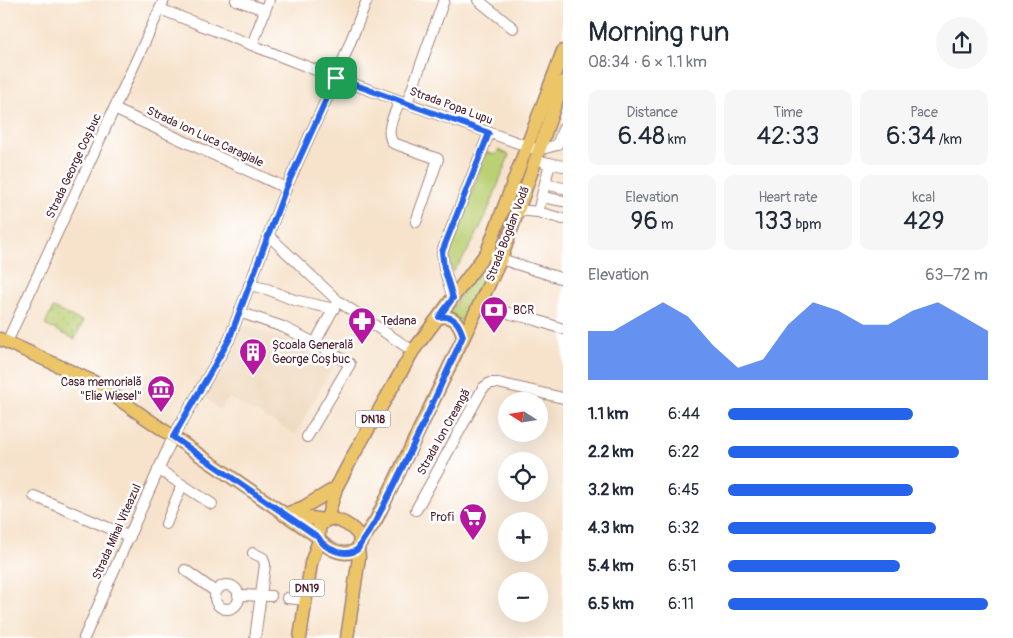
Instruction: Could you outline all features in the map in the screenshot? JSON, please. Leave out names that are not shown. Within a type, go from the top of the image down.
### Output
[{"type":"main road","name":"Strada Bogdan Vodă","points":[[359,545],[376,520],[419,434],[463,336],[501,259],[518,210],[563,52]]},
{"type":"main road","name":"Strada Bogdan Vodă","points":[[413,351],[487,252],[562,90]]},
{"type":"main road","points":[[439,317],[453,318],[460,325],[463,336]]},
{"type":"main road","points":[[3,340],[94,382],[328,546],[342,553],[349,554],[359,545]]},
{"type":"main road","name":"DN18","points":[[325,519],[336,488],[413,351]]},
{"type":"main road","points":[[284,514],[304,507],[336,488]]},
{"type":"main road","points":[[284,514],[333,519],[351,527],[359,535],[359,556],[347,638]]},
{"type":"main road","points":[[319,538],[319,527],[325,519]]},
{"type":"main road","name":"DN19","points":[[300,638],[311,564],[319,538]]},
{"type":"street","points":[[236,0],[267,5],[252,45]]},
{"type":"street","name":"Strada Mihai Viteazul","points":[[84,638],[173,437],[229,340],[286,188],[336,78],[367,0]]},
{"type":"street","points":[[416,222],[438,160],[393,143],[388,134],[390,126],[403,102],[444,0]]},
{"type":"street","points":[[478,0],[513,28]]},
{"type":"street","name":"Strada Popa Lupu","points":[[162,5],[252,45],[336,78],[489,133],[533,152],[550,163],[563,166]]},
{"type":"street","name":"Strada George Coșbuc","points":[[3,340],[162,5]]},
{"type":"street","name":"Strada Ion Luca Caragiale","points":[[114,109],[286,188]]},
{"type":"street","points":[[533,152],[560,146],[563,129]]},
{"type":"street","points":[[453,298],[444,268],[442,252],[489,133]]},
{"type":"street","points":[[538,212],[550,163]]},
{"type":"street","points":[[545,184],[563,188]]},
{"type":"street","points":[[542,197],[563,201]]},
{"type":"street","points":[[518,210],[538,212],[563,219]]},
{"type":"street","points":[[268,235],[336,305],[413,351]]},
{"type":"street","points":[[487,252],[501,259],[563,278]]},
{"type":"street","points":[[249,285],[267,289],[294,300],[336,305]]},
{"type":"street","points":[[481,302],[511,314],[563,329]]},
{"type":"street","points":[[315,343],[336,305]]},
{"type":"street","points":[[239,312],[283,327],[350,364],[307,437]]},
{"type":"street","name":"Strada Ion Creangă","points":[[416,510],[483,388],[490,383],[498,383],[563,398]]},
{"type":"street","points":[[158,469],[212,504]]},
{"type":"street","points":[[166,524],[182,485]]},
{"type":"street","points":[[34,496],[130,536]]},
{"type":"street","points":[[253,553],[263,558],[265,565],[265,596],[255,638]]},
{"type":"street","points":[[185,570],[216,592]]},
{"type":"street","points":[[228,586],[233,588],[238,595],[236,605],[227,609],[218,606],[215,597],[219,588],[228,586]]},
{"type":"street","points":[[238,595],[265,596]]},
{"type":"street","points":[[286,598],[305,600]]},
{"type":"shaded area","points":[[241,323],[280,338],[333,366],[296,434],[229,398],[219,410],[201,393]]},
{"type":"green space","points":[[499,150],[509,155],[498,185],[479,231],[453,272],[449,257],[486,152],[495,155]]},
{"type":"green space","points":[[476,272],[487,278],[465,323],[449,314]]},
{"type":"green space","points":[[53,308],[83,322],[75,339],[45,325]]},
{"type":"place","name":"BCR","points":[[494,334]]},
{"type":"place","name":"Tedana","points":[[362,345]]},
{"type":"place","name":"Școala Generală George Coșbuc","points":[[253,376]]},
{"type":"place","name":"Casa memorială \"Elie Wiesel\"","points":[[161,413]]},
{"type":"place","name":"Profi","points":[[473,541]]},
{"type":"route","points":[[336,78],[489,133],[442,252],[444,268],[453,298],[439,317],[453,318],[460,325],[463,336],[419,434],[376,520],[360,542],[358,549],[349,554],[342,553],[328,546],[319,540],[318,537],[173,437],[229,340],[286,188],[336,78]]}]
